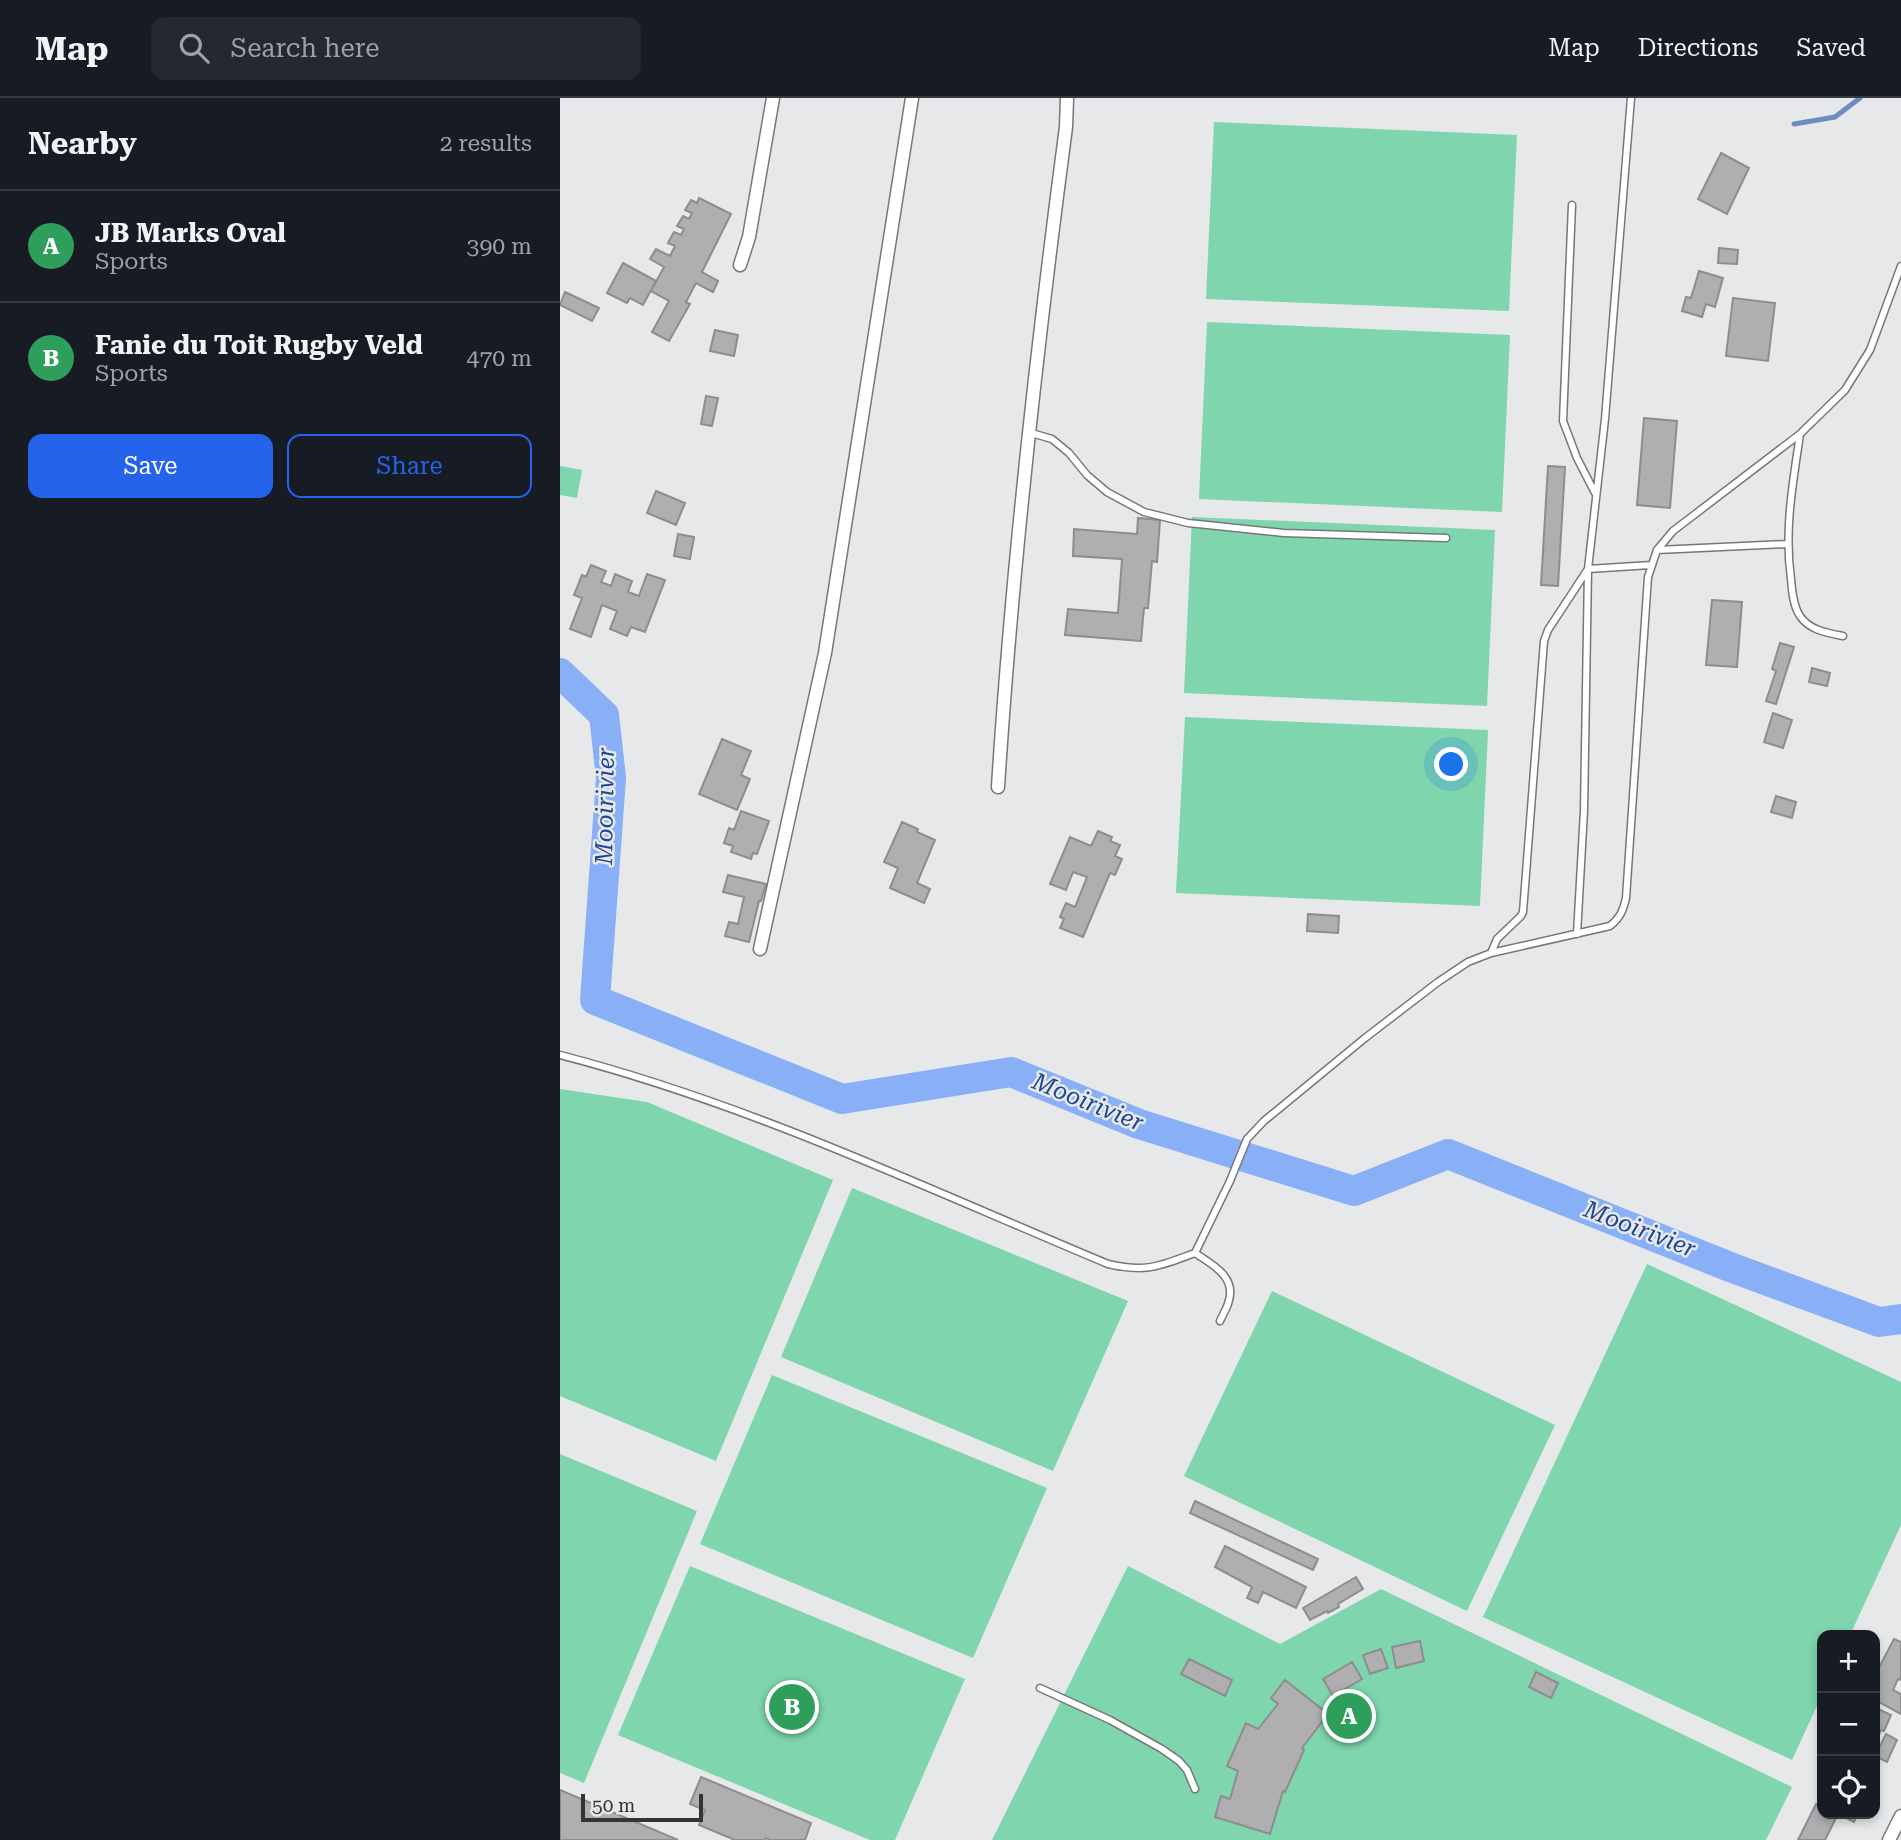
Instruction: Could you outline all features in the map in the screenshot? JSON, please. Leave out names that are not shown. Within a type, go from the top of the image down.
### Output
[{"type":"street","points":[[740,265],[749,237],[773,98]]},
{"type":"street","points":[[760,949],[825,653],[912,98]]},
{"type":"street","points":[[998,788],[1004,691],[1028,432],[1066,127],[1067,98]]},
{"type":"street","points":[[1889,1840],[1901,1816]]},
{"type":"lane","points":[[1577,934],[1584,811],[1588,569],[1605,419],[1631,98]]},
{"type":"lane","points":[[1572,205],[1563,421],[1595,495]]},
{"type":"lane","points":[[560,1055],[677,1088],[874,1164],[1108,1264],[1140,1270],[1161,1266],[1195,1253],[1247,1139],[1264,1121],[1375,1030],[1468,962],[1491,953],[1609,926],[1619,919],[1626,898],[1648,577],[1657,550],[1673,531],[1800,434],[1845,390],[1870,351],[1901,266]]},
{"type":"lane","points":[[1028,432],[1052,439],[1107,492],[1144,512],[1188,523],[1284,533],[1446,538]]},
{"type":"lane","points":[[1800,434],[1787,544],[1793,594],[1800,615],[1811,627],[1824,633],[1843,636]]},
{"type":"lane","points":[[1657,550],[1787,544]]},
{"type":"lane","points":[[1588,569],[1651,565]]},
{"type":"lane","points":[[1491,953],[1497,939],[1523,912],[1544,641],[1548,630],[1588,569]]},
{"type":"lane","points":[[1195,1253],[1221,1271],[1229,1283],[1230,1298],[1220,1321]]},
{"type":"lane","points":[[1040,1688],[1110,1720],[1162,1749],[1187,1770],[1195,1789]]},
{"type":"green space","points":[[1214,122],[1517,135],[1509,311],[1206,299]]},
{"type":"green space","points":[[1207,322],[1510,335],[1502,512],[1199,499]]},
{"type":"green space","points":[[560,466],[582,470],[577,498],[560,495]]},
{"type":"green space","points":[[1192,517],[1495,530],[1487,706],[1184,693]]},
{"type":"green space","points":[[1185,717],[1488,730],[1480,906],[1176,893]]},
{"type":"green space","points":[[560,1089],[647,1102],[833,1180],[716,1461],[560,1396]]},
{"type":"green space","points":[[852,1188],[1128,1301],[1053,1471],[781,1357]]},
{"type":"green space","points":[[1647,1264],[1901,1382],[1901,1525],[1852,1630],[1817,1630],[1817,1706],[1792,1760],[1483,1617]]},
{"type":"green space","points":[[1272,1291],[1555,1425],[1467,1611],[1184,1476]]},
{"type":"green space","points":[[772,1375],[1047,1488],[973,1658],[700,1544]]},
{"type":"green space","points":[[560,1454],[697,1511],[584,1783],[560,1773]]},
{"type":"green space","points":[[690,1566],[965,1679],[895,1840],[870,1840],[618,1735]]},
{"type":"green space","points":[[1128,1566],[1280,1644],[1381,1589],[1792,1787],[1766,1840],[992,1840]]},
{"type":"building","points":[[1721,153],[1749,168],[1727,214],[1698,199]]},
{"type":"building","points":[[699,198],[731,214],[702,272],[718,281],[713,292],[696,283],[686,302],[690,304],[669,341],[652,332],[669,301],[651,291],[664,267],[650,259],[656,249],[670,256],[675,246],[668,243],[674,232],[681,235],[684,229],[677,226],[683,216],[689,219],[692,213],[685,210],[691,200],[697,203]]},
{"type":"building","points":[[1719,248],[1738,250],[1737,264],[1718,263]]},
{"type":"building","points":[[623,263],[656,281],[643,305],[630,298],[627,303],[607,293]]},
{"type":"building","points":[[1699,271],[1723,278],[1715,307],[1706,304],[1702,317],[1682,311],[1686,297],[1691,298]]},
{"type":"building","points":[[565,292],[599,308],[592,321],[560,305]]},
{"type":"building","points":[[1733,298],[1775,303],[1768,361],[1726,356]]},
{"type":"building","points":[[715,330],[738,335],[734,356],[710,351]]},
{"type":"building","points":[[706,396],[718,398],[712,426],[701,424]]},
{"type":"building","points":[[1644,418],[1677,421],[1670,508],[1637,505]]},
{"type":"building","points":[[1548,466],[1565,467],[1558,586],[1541,585]]},
{"type":"building","points":[[656,491],[685,503],[676,525],[647,513]]},
{"type":"building","points":[[1138,518],[1160,520],[1157,562],[1152,561],[1148,608],[1144,608],[1141,641],[1065,635],[1068,609],[1118,613],[1122,559],[1073,556],[1074,529],[1137,534]]},
{"type":"building","points":[[678,534],[694,537],[690,559],[674,556]]},
{"type":"building","points":[[591,565],[606,571],[601,582],[611,586],[615,574],[632,581],[628,592],[639,596],[647,574],[665,580],[645,632],[631,627],[627,636],[610,629],[617,611],[602,605],[591,637],[570,629],[582,598],[574,595],[582,575],[586,577]]},
{"type":"building","points":[[1712,600],[1742,602],[1737,667],[1706,665]]},
{"type":"building","points":[[1780,643],[1794,647],[1776,704],[1766,701],[1776,671],[1772,669]]},
{"type":"building","points":[[1812,668],[1830,673],[1827,686],[1809,682]]},
{"type":"building","points":[[1773,713],[1792,720],[1783,748],[1764,742]]},
{"type":"building","points":[[722,739],[751,751],[741,775],[750,779],[737,810],[699,794]]},
{"type":"building","points":[[1776,796],[1796,802],[1792,818],[1771,812]]},
{"type":"building","points":[[741,811],[769,821],[757,854],[753,853],[751,859],[731,852],[733,846],[724,843],[729,828],[734,830]]},
{"type":"building","points":[[902,822],[935,840],[917,883],[930,889],[924,903],[890,888],[898,868],[884,862]]},
{"type":"building","points":[[1098,831],[1112,837],[1110,841],[1120,845],[1115,856],[1122,859],[1115,875],[1110,873],[1083,937],[1060,928],[1064,919],[1060,917],[1066,903],[1075,907],[1087,877],[1073,872],[1066,890],[1050,884],[1070,837],[1091,846]]},
{"type":"building","points":[[728,875],[766,884],[749,942],[725,936],[729,922],[738,924],[744,897],[723,892]]},
{"type":"building","points":[[1308,914],[1339,916],[1338,933],[1307,931]]},
{"type":"building","points":[[1195,1501],[1318,1559],[1313,1570],[1190,1513]]},
{"type":"building","points":[[1225,1546],[1306,1587],[1296,1608],[1263,1592],[1258,1603],[1247,1598],[1252,1587],[1215,1567]]},
{"type":"building","points":[[1356,1577],[1363,1589],[1338,1604],[1339,1607],[1310,1620],[1303,1608]]},
{"type":"building","points":[[1894,1639],[1901,1642],[1901,1680],[1898,1679],[1893,1690],[1901,1694],[1901,1714],[1880,1703],[1880,1666]]},
{"type":"building","points":[[1420,1641],[1424,1661],[1396,1668],[1392,1647]]},
{"type":"building","points":[[1381,1649],[1388,1668],[1370,1674],[1363,1655]]},
{"type":"building","points":[[1189,1659],[1232,1680],[1225,1696],[1181,1674]]},
{"type":"building","points":[[1352,1662],[1362,1679],[1333,1696],[1323,1679]]},
{"type":"building","points":[[1536,1672],[1558,1683],[1551,1698],[1529,1687]]},
{"type":"building","points":[[1285,1680],[1328,1714],[1302,1748],[1304,1750],[1285,1792],[1283,1791],[1270,1834],[1215,1817],[1221,1796],[1230,1799],[1238,1771],[1227,1766],[1246,1723],[1258,1729],[1278,1704],[1271,1698]]},
{"type":"building","points":[[1880,1710],[1891,1715],[1884,1731],[1880,1732]]},
{"type":"building","points":[[1886,1734],[1897,1740],[1887,1762],[1880,1758],[1880,1746]]},
{"type":"building","points":[[701,1777],[811,1823],[805,1840],[735,1840],[699,1825],[705,1810],[690,1804]]},
{"type":"building","points":[[560,1790],[678,1840],[560,1840]]},
{"type":"building","points":[[1816,1804],[1817,1819],[1836,1819],[1825,1840],[1798,1840]]},
{"type":"waterway","points":[[1794,124],[1835,117],[1860,98]]},
{"type":"waterway","name":"Mooirivier","points":[[560,673],[604,715],[611,778],[595,1000],[842,1099],[1011,1072],[1139,1124],[1354,1191],[1448,1154],[1730,1267],[1879,1322],[1901,1319]]},
{"type":"place","name":"Fanie du Toit Rugby Veld","points":[[792,1707]]},
{"type":"place","name":"JB Marks Oval","points":[[1349,1716]]}]
